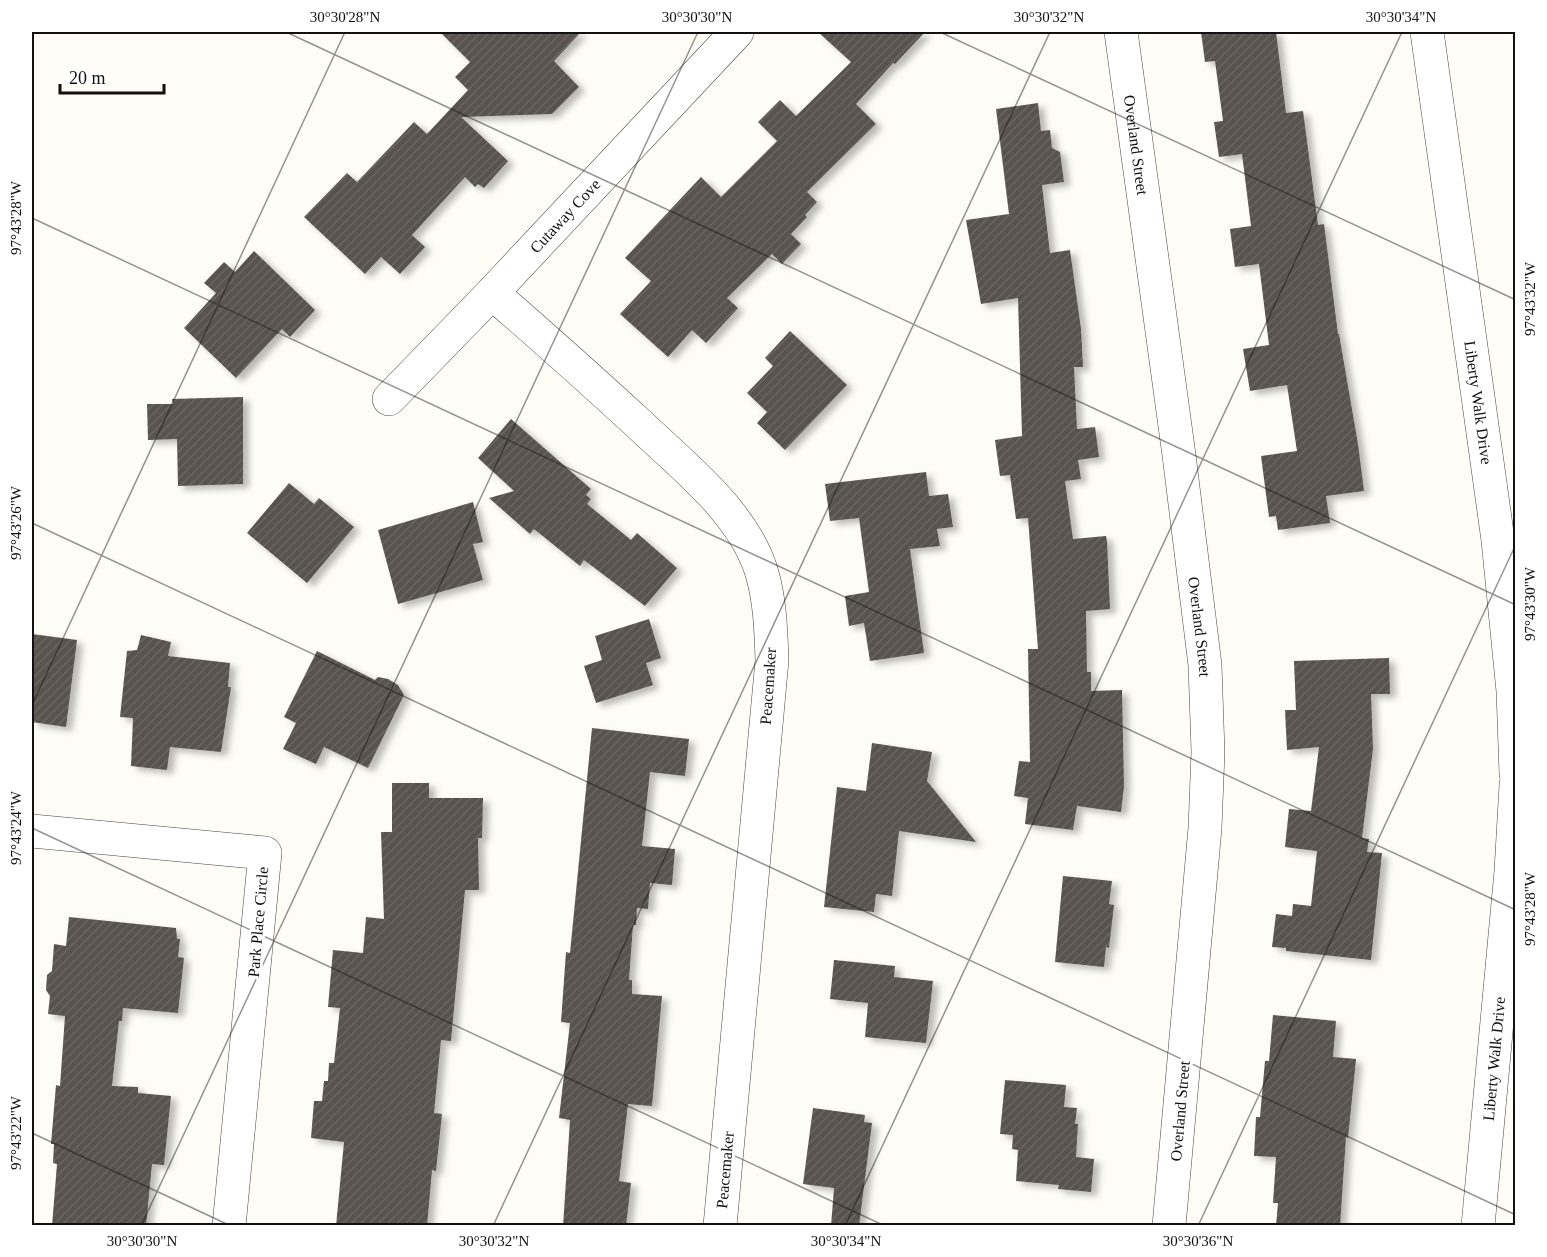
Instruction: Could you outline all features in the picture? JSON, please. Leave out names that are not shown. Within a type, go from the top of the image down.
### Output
[{"type":"street","name":"Cutaway Cove","points":[[389,399],[492,293],[737,32]]},
{"type":"street","name":"Overland Street","points":[[1121,32],[1179,455],[1203,653],[1208,752],[1205,828],[1169,1226]]},
{"type":"street","name":"Liberty Walk Drive","points":[[1427,32],[1498,540],[1513,691],[1515,774]]},
{"type":"street","name":"Peacemaker","points":[[492,293],[557,348],[702,483],[730,515],[753,551],[761,570],[770,615],[772,660],[720,1226]]},
{"type":"street","name":"Liberty Walk Drive","points":[[1478,1226],[1511,871],[1515,785]]},
{"type":"street","name":"Park Place Circle","points":[[32,831],[265,853],[230,1226]]},
{"type":"building","points":[[440,32],[581,32],[554,61],[579,87],[552,114],[461,117],[508,161],[484,188],[478,184],[475,187],[465,177],[412,235],[425,247],[400,274],[381,257],[365,274],[304,217],[347,173],[357,182],[414,122],[427,134],[468,90],[455,77],[470,62]]},
{"type":"building","points":[[818,32],[925,32],[856,104],[876,124],[807,192],[817,202],[791,234],[801,244],[782,264],[772,254],[727,298],[738,308],[706,343],[692,330],[668,357],[620,314],[651,281],[625,258],[701,177],[721,197],[777,141],[758,122],[780,100],[796,116],[851,62]]},
{"type":"building","points":[[1201,32],[1276,32],[1286,113],[1303,111],[1318,225],[1324,224],[1338,334],[1364,491],[1326,496],[1330,523],[1278,530],[1276,516],[1269,517],[1261,456],[1297,451],[1287,385],[1250,391],[1243,349],[1269,345],[1259,264],[1235,267],[1230,229],[1251,226],[1242,154],[1219,157],[1214,122],[1223,121],[1215,61],[1205,62]]},
{"type":"building","points":[[1038,103],[1041,131],[1050,130],[1052,148],[1060,152],[1064,182],[1042,185],[1050,253],[1070,250],[1081,329],[1083,367],[1074,367],[1077,429],[1095,427],[1099,457],[1078,460],[1081,479],[1065,481],[1073,539],[1106,536],[1107,541],[1110,609],[1086,611],[1087,672],[1091,672],[1091,691],[1122,690],[1124,786],[1121,812],[1077,806],[1073,830],[1025,824],[1028,798],[1014,796],[1019,761],[1030,762],[1028,649],[1038,649],[1028,518],[1016,519],[1010,475],[1000,476],[995,440],[1022,436],[1018,298],[981,304],[966,220],[1009,214],[996,109]]},
{"type":"building","points":[[254,251],[315,310],[290,337],[282,329],[236,378],[184,328],[216,293],[204,283],[224,262],[235,272]]},
{"type":"building","points":[[790,331],[847,385],[785,450],[757,423],[767,412],[747,393],[773,366],[765,358]]},
{"type":"building","points":[[243,397],[243,484],[178,486],[177,439],[148,440],[147,404],[173,404],[172,399]]},
{"type":"building","points":[[511,419],[591,489],[586,495],[591,499],[587,504],[631,540],[637,533],[677,568],[645,606],[584,560],[580,566],[534,529],[530,534],[489,498],[514,491],[478,458]]},
{"type":"building","points":[[926,472],[929,496],[948,494],[953,527],[937,529],[940,546],[910,549],[924,653],[870,661],[864,623],[849,626],[845,596],[869,592],[859,518],[830,521],[825,484]]},
{"type":"building","points":[[289,483],[314,504],[319,498],[354,527],[307,583],[247,533]]},
{"type":"building","points":[[473,502],[483,542],[473,544],[483,580],[398,604],[378,530]]},
{"type":"building","points":[[649,619],[661,658],[646,663],[653,685],[596,703],[584,666],[602,660],[595,636]]},
{"type":"building","points":[[32,634],[77,640],[66,727],[32,722]]},
{"type":"building","points":[[141,635],[171,642],[168,656],[230,663],[228,687],[231,687],[221,752],[170,747],[167,770],[131,766],[133,718],[120,717],[127,651],[137,650]]},
{"type":"building","points":[[317,651],[375,680],[378,677],[388,679],[398,685],[404,695],[368,768],[324,747],[316,764],[283,749],[296,723],[284,717]]},
{"type":"building","points":[[1389,658],[1390,694],[1371,694],[1373,749],[1362,838],[1369,839],[1367,852],[1382,853],[1371,960],[1286,951],[1286,948],[1272,947],[1276,914],[1292,916],[1293,904],[1311,906],[1317,851],[1285,847],[1289,809],[1311,811],[1319,747],[1287,750],[1285,710],[1296,710],[1294,661]]},
{"type":"building","points":[[592,728],[689,739],[685,776],[650,772],[642,846],[675,849],[672,885],[650,883],[648,909],[637,908],[636,925],[633,925],[629,980],[632,980],[632,994],[662,996],[652,1106],[628,1104],[619,1181],[631,1183],[626,1226],[563,1226],[570,1120],[559,1118],[570,1023],[561,1022],[566,952],[570,953]]},
{"type":"building","points":[[872,743],[932,752],[927,781],[976,842],[899,831],[892,896],[876,894],[874,912],[824,907],[837,787],[866,791]]},
{"type":"building","points":[[392,783],[429,783],[429,798],[483,798],[482,838],[478,838],[479,890],[465,890],[451,1041],[441,1040],[434,1113],[442,1114],[436,1171],[432,1170],[427,1226],[336,1226],[344,1142],[311,1138],[314,1101],[322,1101],[324,1081],[328,1081],[329,1063],[334,1063],[340,1008],[328,1007],[333,950],[363,953],[366,917],[384,919],[381,832],[392,832]]},
{"type":"building","points":[[1063,876],[1112,881],[1109,904],[1114,905],[1109,948],[1106,947],[1104,967],[1055,962]]},
{"type":"building","points":[[69,917],[176,928],[177,939],[180,939],[178,957],[184,958],[178,1013],[123,1008],[122,1021],[119,1021],[112,1086],[138,1087],[138,1093],[171,1096],[164,1165],[152,1164],[146,1226],[52,1226],[57,1164],[53,1163],[54,1144],[51,1144],[56,1085],[60,1086],[65,1016],[48,1014],[50,996],[46,990],[47,975],[52,971],[54,944],[66,946]]},
{"type":"building","points":[[834,960],[895,966],[894,977],[933,981],[926,1043],[865,1037],[868,1003],[830,999]]},
{"type":"building","points":[[1273,1015],[1336,1021],[1333,1057],[1356,1059],[1348,1138],[1346,1137],[1340,1226],[1276,1226],[1278,1203],[1273,1203],[1276,1157],[1254,1156],[1256,1117],[1260,1117],[1265,1061],[1269,1061]]},
{"type":"building","points":[[1005,1080],[1066,1085],[1064,1107],[1077,1108],[1076,1157],[1094,1159],[1091,1192],[1058,1189],[1059,1185],[1016,1181],[1018,1150],[1012,1149],[1013,1135],[1000,1134]]},
{"type":"building","points":[[813,1108],[865,1115],[864,1122],[872,1123],[859,1226],[831,1226],[834,1188],[803,1184]]}]
